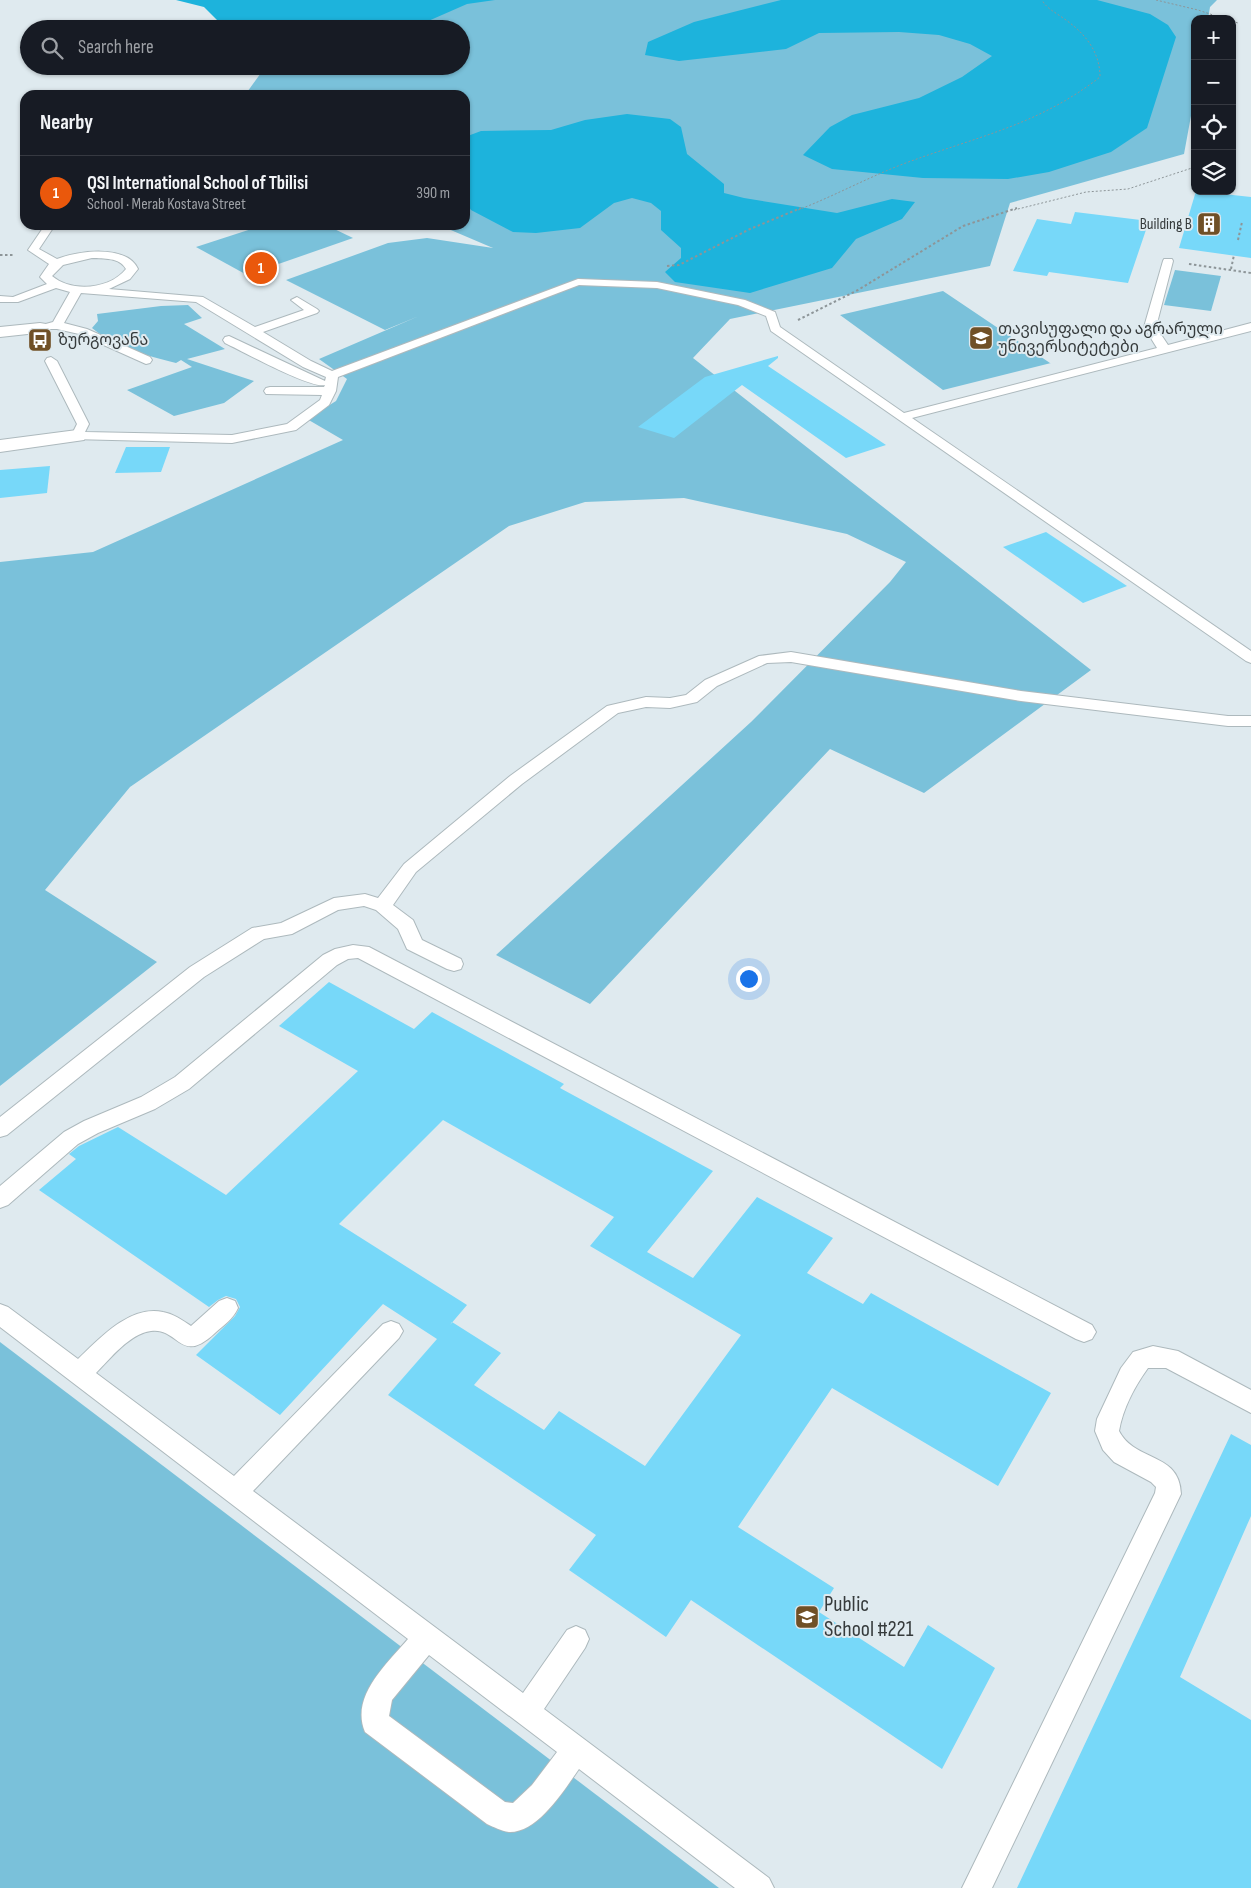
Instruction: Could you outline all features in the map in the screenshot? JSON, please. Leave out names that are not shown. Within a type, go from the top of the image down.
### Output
[{"type":"street","points":[[0,332],[40,328]]},
{"type":"street","points":[[0,446],[77,436]]},
{"type":"lane","points":[[47,230],[33,250],[57,264]]},
{"type":"lane","points":[[57,324],[82,289],[114,284],[123,279],[132,269],[130,264],[116,256],[92,255],[67,259],[48,270],[46,277],[55,285],[82,289],[113,294],[160,295],[199,299],[307,364],[331,384]]},
{"type":"lane","points":[[1165,350],[1150,327],[1168,261]]},
{"type":"lane","points":[[270,391],[331,384],[578,282],[657,286],[741,302],[771,314],[775,329],[1251,658]]},
{"type":"lane","points":[[114,284],[160,295]]},
{"type":"lane","points":[[0,299],[14,300],[55,285]]},
{"type":"lane","points":[[253,332],[313,311],[297,300]]},
{"type":"lane","points":[[40,328],[57,324],[84,331],[146,360]]},
{"type":"lane","points":[[902,417],[1251,328]]},
{"type":"lane","points":[[230,340],[298,374],[331,384]]},
{"type":"lane","points":[[51,361],[83,424],[77,436],[232,439],[291,427],[325,402],[331,384]]},
{"type":"lane","points":[[382,906],[410,868],[516,780],[613,709],[646,702],[670,703],[691,699],[711,683],[764,659],[791,657],[1021,696],[1228,721],[1251,720]]},
{"type":"lane","points":[[0,1129],[197,972],[259,934],[285,929],[334,904],[365,900],[382,906],[406,925],[414,944],[454,964]]},
{"type":"lane","points":[[0,1199],[71,1138],[91,1126],[148,1104],[182,1083],[330,960],[341,953],[352,950],[362,952],[1084,1332]]},
{"type":"lane","points":[[79,1374],[121,1335],[140,1323],[164,1322],[186,1335],[195,1336],[227,1308]]},
{"type":"lane","points":[[0,1314],[759,1888]]},
{"type":"lane","points":[[235,1492],[392,1331]]},
{"type":"lane","points":[[977,1888],[1168,1494],[1168,1482],[1122,1454],[1112,1442],[1107,1431],[1109,1419],[1129,1375],[1140,1359],[1153,1356],[1170,1358],[1251,1402]]},
{"type":"lane","points":[[427,1637],[382,1691],[376,1707],[375,1722],[497,1814],[507,1818],[518,1816],[530,1809],[576,1750]]},
{"type":"lane","points":[[526,1712],[576,1639]]},
{"type":"path","points":[[662,267],[679,265],[750,229],[828,198],[862,181],[939,151],[976,141],[1014,126],[1049,112],[1081,94],[1100,77],[1101,65],[1094,48],[1065,19],[1044,5],[1042,0]]},
{"type":"path","points":[[1156,0],[1213,15]]},
{"type":"path","points":[[775,329],[816,312],[858,290],[963,226],[1025,206],[1086,192],[1128,189],[1191,169]]},
{"type":"path","points":[[1238,240],[1242,222]]},
{"type":"path","points":[[1231,269],[1234,255]]},
{"type":"path","points":[[1168,261],[1251,273]]},
{"type":"shaded area","points":[[176,0],[495,0],[467,4],[431,20],[217,20],[204,7]]},
{"type":"shaded area","points":[[313,0],[1217,0],[1210,7],[1209,15],[1191,15],[1191,116],[1184,154],[1010,203],[990,266],[730,319],[693,358],[1091,670],[924,793],[830,749],[590,1004],[496,955],[751,722],[890,582],[906,562],[847,534],[684,498],[585,502],[509,526],[130,787],[45,890],[157,962],[0,1086],[0,562],[93,552],[343,440],[307,419],[336,401],[347,379],[319,359],[419,316],[385,330],[286,280],[388,243],[427,238],[493,248],[451,230],[470,230],[470,90],[249,90],[259,75],[470,75],[470,20],[299,20]]},
{"type":"shaded area","points":[[781,0],[1097,0],[1150,14],[1168,25],[1176,37],[1147,128],[1111,152],[1049,172],[1008,179],[923,178],[832,169],[803,155],[830,127],[852,115],[919,98],[962,77],[992,56],[970,44],[939,35],[899,32],[819,33],[786,49],[679,61],[645,55],[648,42],[694,22]]},
{"type":"shaded area","points":[[627,114],[670,119],[681,127],[687,154],[724,184],[724,193],[744,198],[837,213],[892,199],[915,202],[902,219],[856,239],[832,268],[750,293],[675,282],[665,272],[681,258],[681,248],[661,230],[661,211],[651,203],[632,198],[614,203],[580,228],[536,233],[513,232],[471,210],[470,135],[481,131],[551,130],[585,120]]},
{"type":"shaded area","points":[[249,230],[336,230],[353,238],[247,275],[196,247]]},
{"type":"shaded area","points":[[1175,270],[1221,276],[1211,311],[1164,305]]},
{"type":"shaded area","points":[[943,291],[1051,363],[943,390],[840,315]]},
{"type":"shaded area","points":[[188,305],[202,318],[184,324],[225,349],[187,359],[254,381],[224,403],[174,416],[127,390],[192,367],[181,360],[176,363],[131,350],[111,341],[92,328],[98,321],[97,314],[161,306]]},
{"type":"shaded area","points":[[0,1342],[719,1888],[0,1888]]},
{"type":"building","name":"Building B","points":[[1195,195],[1251,197],[1251,258],[1179,248]]},
{"type":"building","points":[[1075,212],[1149,221],[1128,283],[1049,272],[1047,276],[1013,271],[1037,219],[1071,224]]},
{"type":"building","points":[[778,356],[768,366],[886,445],[846,458],[742,385],[674,438],[638,427],[705,377]]},
{"type":"building","points":[[126,447],[170,447],[161,472],[115,473]]},
{"type":"building","points":[[50,466],[47,493],[0,498],[0,470]]},
{"type":"building","points":[[1046,532],[1127,586],[1083,603],[1003,547]]},
{"type":"building","points":[[329,982],[414,1029],[432,1012],[564,1084],[560,1088],[713,1171],[647,1252],[693,1278],[757,1197],[833,1238],[807,1273],[863,1304],[871,1293],[1051,1393],[998,1486],[832,1388],[738,1527],[834,1588],[819,1612],[904,1667],[928,1625],[995,1668],[942,1769],[691,1600],[666,1637],[569,1570],[596,1535],[388,1395],[437,1339],[383,1304],[280,1415],[196,1355],[235,1316],[240,1307],[236,1299],[226,1296],[209,1307],[39,1190],[76,1159],[69,1154],[79,1146],[118,1127],[226,1195],[358,1071],[279,1026]],"holes":[[[443,1120],[614,1217],[590,1246],[741,1335],[645,1466],[559,1411],[544,1430],[474,1385],[501,1353],[452,1322],[467,1305],[339,1224]]]},
{"type":"building","points":[[1231,1434],[1251,1445],[1251,1516],[1180,1677],[1251,1720],[1251,1888],[1017,1888]]},
{"type":"place","name":"Building B","points":[[1209,224]]},
{"type":"place","name":"QSI International School of Tbilisi","points":[[261,268]]},
{"type":"place","name":"თავისუფალი და აგრარული უნივერსიტეტები","points":[[981,338]]},
{"type":"place","name":"ზურგოვანა","points":[[40,340]]},
{"type":"place","name":"Public School #221","points":[[807,1617]]}]
